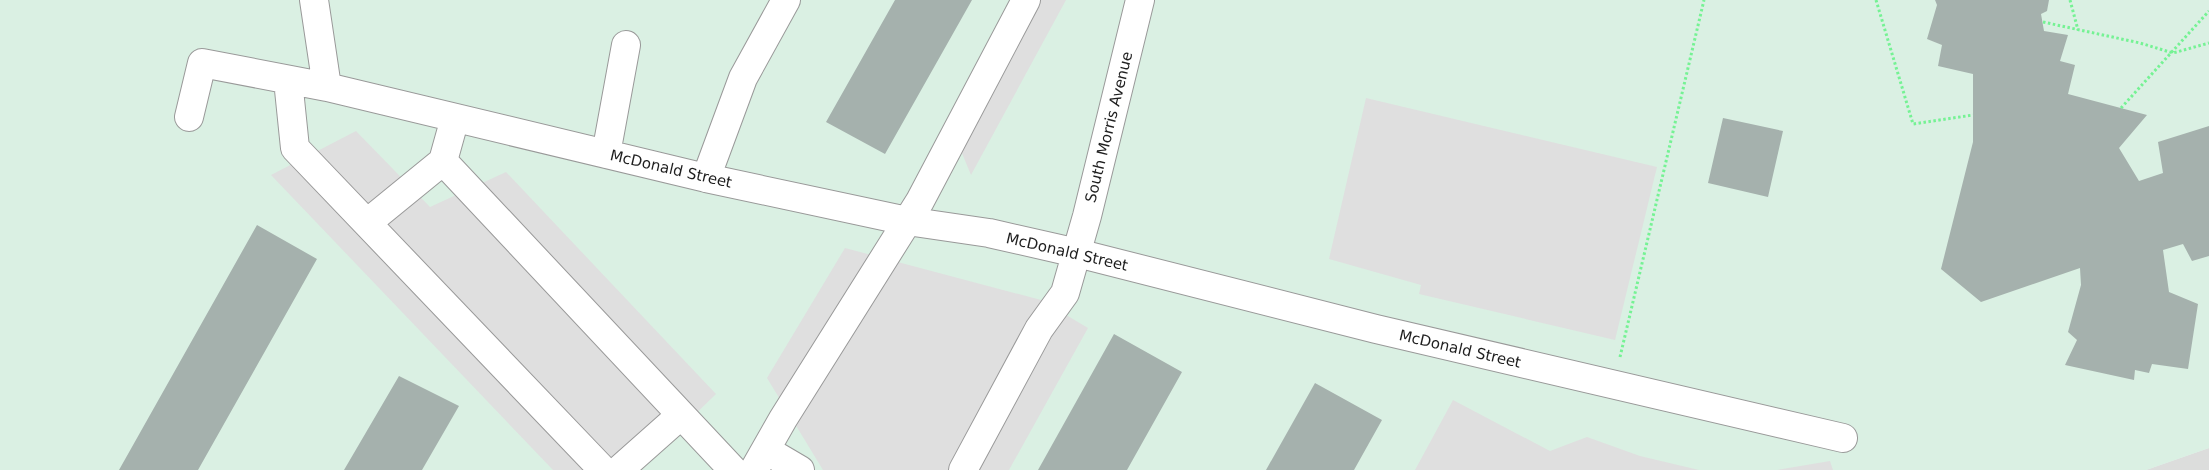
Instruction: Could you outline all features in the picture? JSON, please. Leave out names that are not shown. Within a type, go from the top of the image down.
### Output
[{"type":"street","points":[[314,0],[327,87]]},
{"type":"street","points":[[706,178],[743,78],[786,0]]},
{"type":"street","points":[[800,470],[760,460],[907,221],[1026,0]]},
{"type":"street","name":"South Morris Avenue","points":[[963,470],[1039,329],[1065,292],[1077,253],[1140,0]]},
{"type":"street","points":[[606,154],[626,45]]},
{"type":"street","name":"McDonald Street","points":[[189,117],[202,62],[327,87],[706,178],[907,221],[989,233],[1077,253],[1376,329],[1843,438]]},
{"type":"street","points":[[288,80],[295,148],[603,470]]},
{"type":"street","points":[[367,223],[443,161],[454,118]]},
{"type":"street","points":[[443,161],[733,470]]},
{"type":"street","points":[[619,470],[681,415]]},
{"type":"path","points":[[1614,384],[1704,0]]},
{"type":"path","points":[[1876,0],[1912,124],[1973,115]]},
{"type":"path","points":[[2070,0],[2078,30]]},
{"type":"path","points":[[2121,108],[2209,11]]},
{"type":"path","points":[[2043,22],[2140,43],[2172,53],[2209,43]]},
{"type":"shaded area","points":[[0,0],[2209,0],[2209,448],[2146,470],[0,470]]},
{"type":"shaded area","points":[[1038,0],[1066,0],[971,175],[959,146]]},
{"type":"shaded area","points":[[1366,98],[1657,167],[1615,340],[1419,294],[1421,285],[1329,259]]},
{"type":"shaded area","points":[[356,131],[430,207],[506,172],[716,394],[638,470],[553,470],[271,175]]},
{"type":"shaded area","points":[[845,248],[1041,300],[1088,328],[1009,470],[823,470],[767,378]]},
{"type":"shaded area","points":[[1453,400],[1550,451],[1587,437],[1640,456],[1699,470],[1415,470]]},
{"type":"shaded area","points":[[2209,448],[2209,470],[2146,470]]},
{"type":"shaded area","points":[[1830,461],[1833,470],[1777,470]]},
{"type":"building","points":[[895,0],[972,0],[885,154],[826,122]]},
{"type":"building","points":[[1935,0],[2049,0],[2047,11],[2041,14],[2044,31],[2068,35],[2060,61],[2075,65],[2068,94],[2147,115],[2119,148],[2139,181],[2163,173],[2158,142],[2209,126],[2209,256],[2192,261],[2183,244],[2163,250],[2169,292],[2198,304],[2188,369],[2152,364],[2149,373],[2135,370],[2134,380],[2065,365],[2077,340],[2068,332],[2081,285],[2080,268],[1981,302],[1941,269],[1973,142],[1973,74],[1938,66],[1942,45],[1927,39],[1937,5]]},
{"type":"building","points":[[1723,118],[1783,131],[1768,197],[1708,183]]},
{"type":"building","points":[[257,225],[317,259],[198,470],[119,470]]},
{"type":"building","points":[[1114,334],[1182,372],[1127,470],[1038,470]]},
{"type":"building","points":[[399,376],[459,406],[422,470],[344,470]]},
{"type":"building","points":[[1315,383],[1382,420],[1354,470],[1266,470]]}]
